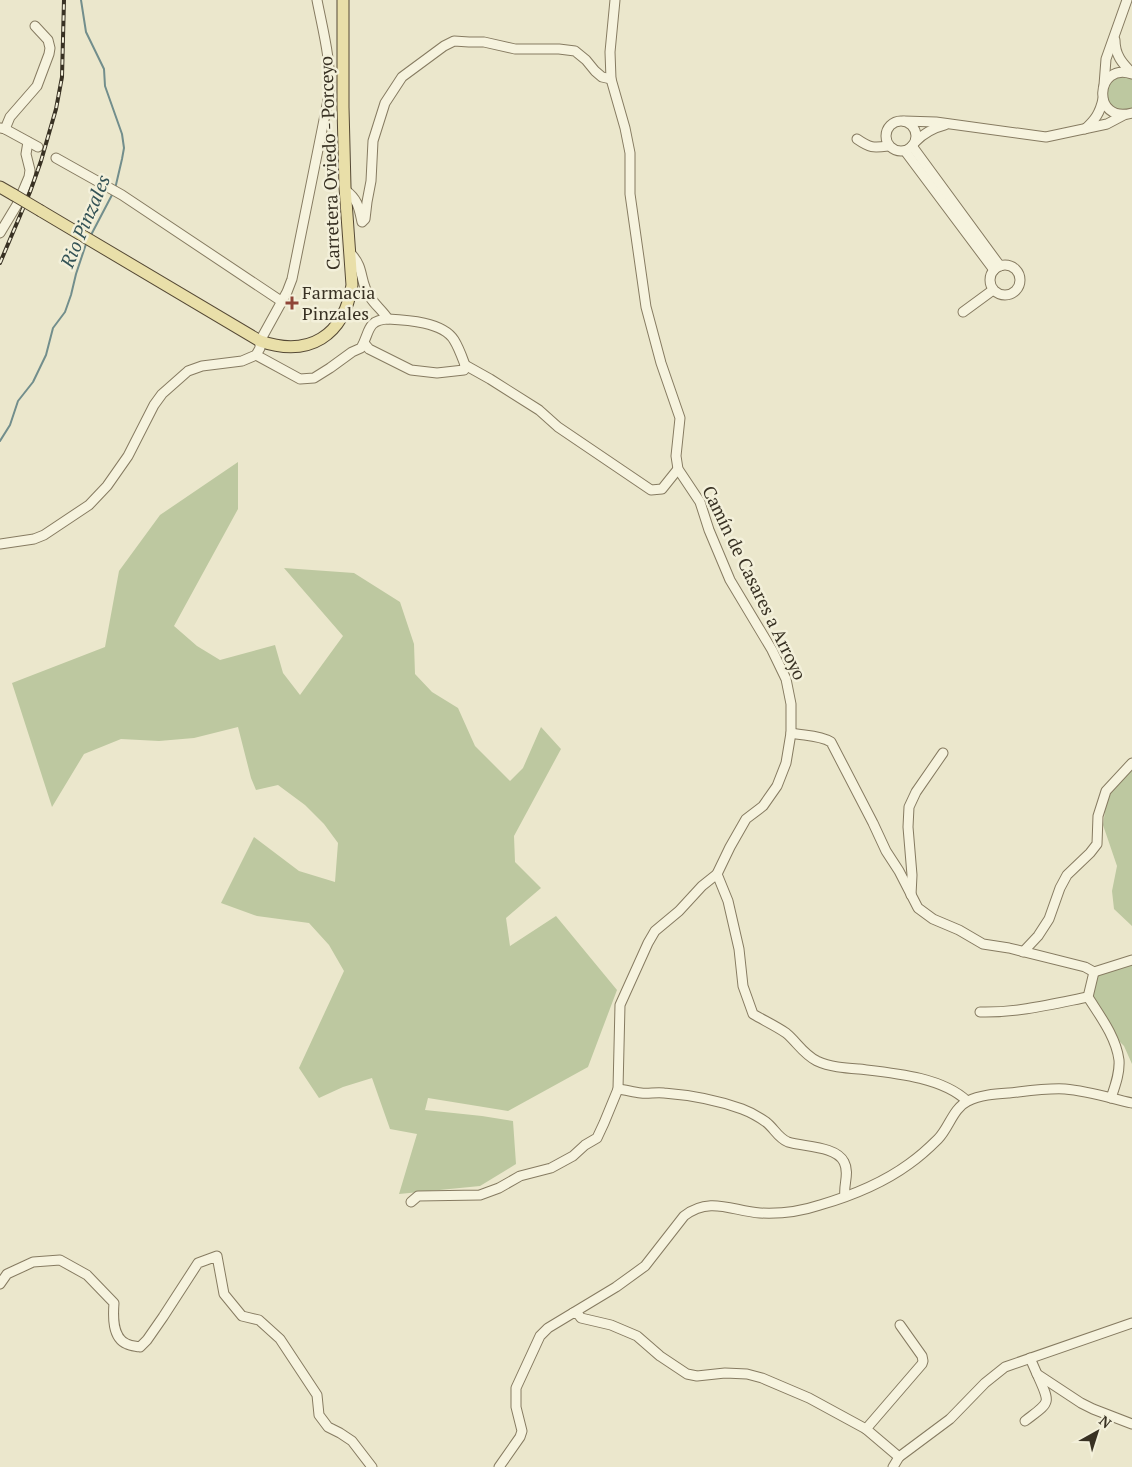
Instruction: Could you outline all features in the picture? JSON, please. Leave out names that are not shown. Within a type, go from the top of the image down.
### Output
[{"type":"main road","name":"Carretera Oviedo - Porceyo","points":[[0,187],[260,341],[274,346],[290,348],[301,347],[322,338],[340,320],[350,299],[352,285],[345,190],[343,0]]},
{"type":"street","points":[[0,544],[34,539],[44,535],[93,501],[107,486],[128,456],[154,405],[162,394],[188,371],[202,366],[242,362],[256,356],[260,348],[260,341],[292,279],[329,95],[329,67],[317,0]]},
{"type":"street","points":[[256,356],[300,379],[314,378],[361,348],[370,327],[379,319],[409,320],[443,330],[453,338],[465,365],[539,410],[558,428],[651,490],[662,489],[678,469],[676,456],[680,418],[661,363],[646,307],[630,194],[630,153],[626,128],[611,79],[610,52],[615,0]]},
{"type":"street","points":[[1127,0],[1106,59],[1102,92],[1103,99],[1111,111],[1117,114],[1128,114]]},
{"type":"street","points":[[35,26],[48,40],[49,54],[37,86],[2,128],[38,147]]},
{"type":"street","points":[[1114,35],[1115,50],[1121,62],[1132,73]]},
{"type":"street","points":[[345,190],[354,196],[362,222],[365,219],[371,181],[373,141],[385,103],[402,77],[444,46],[454,41],[484,42],[515,49],[575,51],[602,77],[611,79]]},
{"type":"street","points":[[1104,85],[1114,74],[1120,72],[1132,73]]},
{"type":"street","points":[[1085,130],[1099,114],[1103,99]]},
{"type":"street","points":[[888,146],[885,137],[888,128],[895,122],[925,121],[1046,137],[1107,124],[1128,114]]},
{"type":"street","points":[[904,121],[910,124],[915,131],[911,146],[996,268]]},
{"type":"street","points":[[857,139],[866,146],[873,148],[888,146],[898,151],[911,146],[923,134],[935,128],[948,125]]},
{"type":"street","points":[[0,233],[18,203],[29,177],[30,170],[26,154],[28,142]]},
{"type":"street","points":[[56,158],[122,195],[281,301]]},
{"type":"street","points":[[351,254],[358,261],[370,297],[388,319]]},
{"type":"street","points":[[1009,266],[1017,271],[1020,276],[1019,286],[1016,291],[1007,296],[1002,296],[993,290],[990,276],[996,268],[1009,266]]},
{"type":"street","points":[[963,312],[993,290]]},
{"type":"street","points":[[364,344],[369,349],[411,370],[438,373],[464,370],[465,365]]},
{"type":"street","name":"Camín de Casares a Arroyo","points":[[411,1202],[418,1196],[480,1195],[499,1188],[520,1176],[551,1168],[574,1156],[585,1145],[597,1138],[618,1089],[620,1005],[648,943],[656,931],[717,874],[746,819],[763,806],[777,786],[786,763],[791,733],[791,704],[786,679],[772,650],[730,580],[708,530],[700,502],[678,469]]},
{"type":"street","points":[[791,733],[823,737],[831,742],[911,896],[918,908],[934,919],[959,930],[983,944],[1010,948],[1085,967],[1094,972],[1132,960]]},
{"type":"street","points":[[911,896],[909,807],[916,792],[943,753]]},
{"type":"street","points":[[1023,952],[1038,936],[1049,919],[1060,888],[1067,875],[1098,844],[1098,816],[1106,791],[1132,763]]},
{"type":"street","points":[[717,874],[728,901],[739,949],[743,986],[753,1014],[787,1034],[802,1051],[818,1062],[898,1074],[942,1085],[959,1093],[967,1101]]},
{"type":"street","points":[[1094,972],[1088,997],[1111,1035],[1119,1060],[1117,1082],[1111,1098]]},
{"type":"street","points":[[980,1012],[1041,1007],[1088,997]]},
{"type":"street","points":[[618,1089],[641,1093],[680,1094],[723,1103],[744,1110],[766,1122],[777,1136],[787,1141],[830,1151],[839,1155],[845,1163],[847,1179],[844,1190],[845,1196]]},
{"type":"street","points":[[499,1467],[520,1437],[522,1431],[516,1407],[516,1388],[540,1336],[548,1328],[616,1287],[645,1266],[684,1216],[691,1211],[707,1205],[718,1205],[759,1213],[775,1213],[804,1209],[845,1196],[878,1183],[910,1164],[940,1137],[959,1108],[967,1101],[988,1095],[1066,1089],[1132,1103]]},
{"type":"street","points":[[0,1284],[7,1274],[33,1262],[60,1260],[87,1275],[101,1288],[114,1303],[116,1330],[120,1339],[127,1344],[140,1347],[163,1317],[198,1263],[217,1256],[224,1294],[242,1316],[259,1320],[280,1339],[317,1395],[319,1416],[328,1427],[352,1441],[372,1467]]},
{"type":"street","points":[[573,1313],[578,1314],[581,1318],[612,1325],[637,1336],[660,1356],[687,1374],[697,1376],[725,1373],[762,1378],[809,1398],[866,1429],[899,1456]]},
{"type":"street","points":[[893,1467],[899,1456],[950,1419],[985,1383],[1005,1367],[1132,1323]]},
{"type":"street","points":[[866,1429],[922,1364],[922,1356],[900,1325]]},
{"type":"street","points":[[1025,1421],[1046,1405],[1047,1400],[1047,1395],[1030,1358]]},
{"type":"street","points":[[1037,1374],[1081,1404],[1132,1424]]},
{"type":"green space","points":[[1121,76],[1132,79],[1132,108],[1124,110],[1117,109],[1111,105],[1107,93],[1108,86],[1113,80]]},
{"type":"green space","points":[[238,462],[238,509],[174,626],[197,646],[220,660],[275,645],[283,673],[300,695],[343,636],[284,568],[354,573],[400,602],[414,644],[415,674],[432,692],[458,708],[475,746],[510,781],[523,768],[541,727],[561,749],[514,836],[515,862],[541,888],[506,918],[510,946],[556,916],[617,990],[588,1067],[508,1111],[428,1098],[425,1110],[513,1121],[516,1164],[480,1186],[399,1194],[417,1134],[390,1129],[372,1078],[343,1087],[319,1098],[299,1068],[344,971],[329,945],[309,923],[257,916],[221,903],[254,837],[299,871],[335,882],[338,843],[324,824],[305,805],[278,785],[256,790],[251,778],[238,727],[194,738],[159,741],[121,739],[84,754],[52,807],[12,683],[105,647],[119,571],[160,515]]},
{"type":"green space","points":[[1132,769],[1132,926],[1114,909],[1112,891],[1117,866],[1103,825],[1106,804],[1113,788]]},
{"type":"green space","points":[[1132,963],[1132,1064],[1124,1046],[1116,1038],[1091,996],[1096,974]]},
{"type":"waterway","name":"Rio Pinzales","points":[[81,0],[86,32],[104,69],[105,86],[122,134],[124,148],[115,189]]},
{"type":"waterway","name":"Rio Pinzales","points":[[91,235],[113,193]]},
{"type":"waterway","name":"Rio Pinzales","points":[[0,441],[10,425],[18,401],[33,382],[46,355],[53,328],[65,312],[86,244]]},
{"type":"railway","points":[[0,263],[30,192],[56,109],[62,77],[64,0]]},
{"type":"place","name":"Farmacia Pinzales","points":[[292,303]]}]
